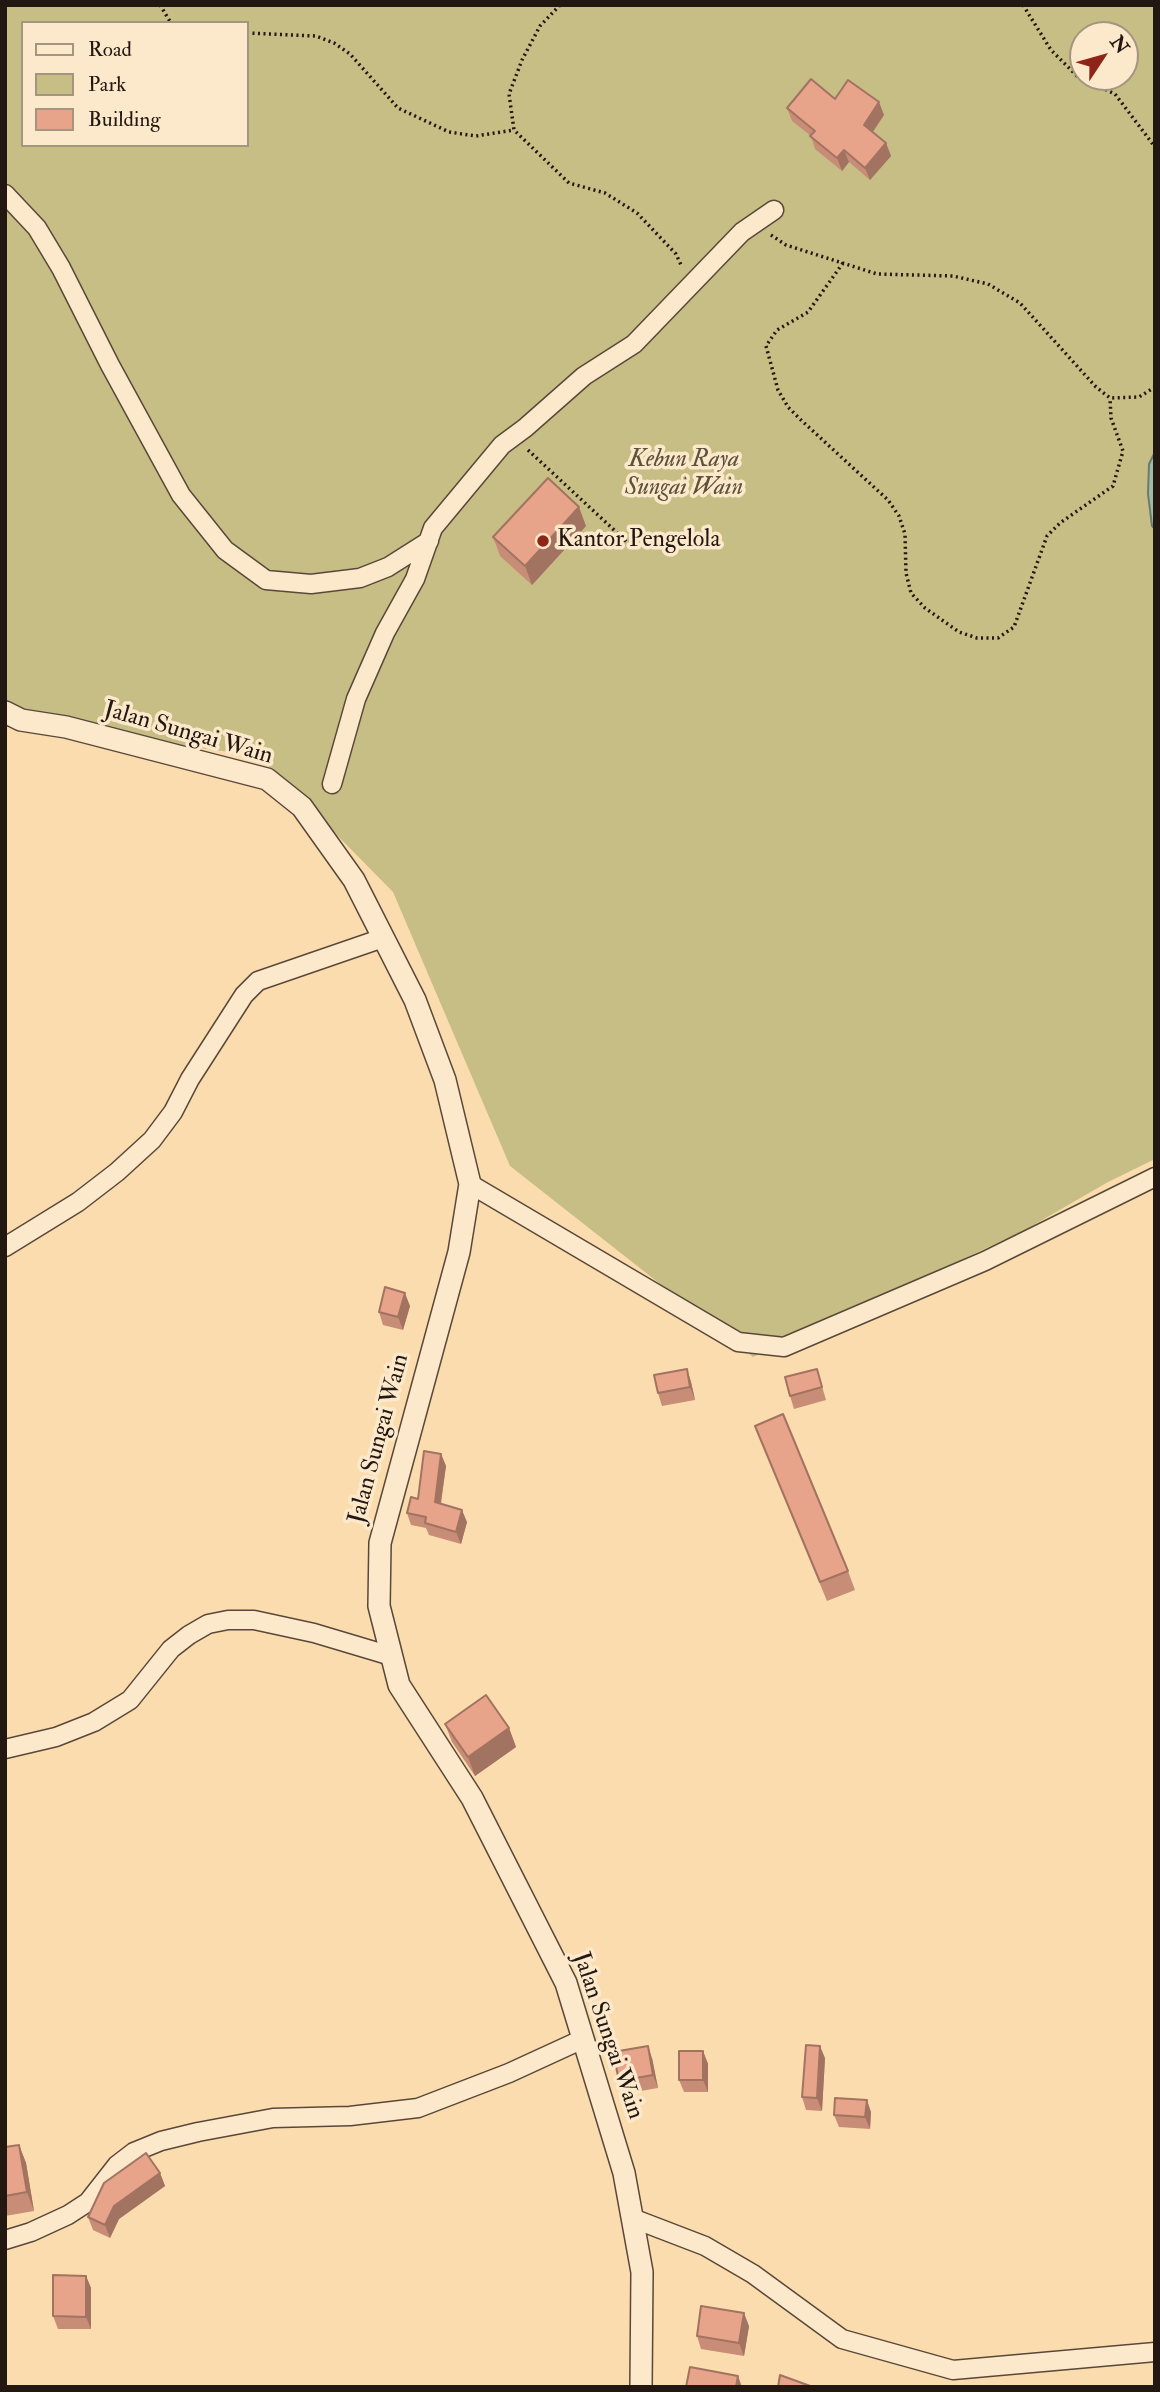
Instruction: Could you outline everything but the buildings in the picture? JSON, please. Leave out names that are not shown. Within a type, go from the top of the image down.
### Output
[{"type":"street","points":[[5,194],[37,228],[61,268],[181,495],[225,550],[267,580],[311,584],[360,578],[388,567],[429,541]]},
{"type":"street","points":[[332,784],[356,699],[385,633],[415,579],[433,528],[456,498],[502,445],[584,376],[634,344],[742,232],[774,210]]},
{"type":"street","name":"Jalan Sungai Wain","points":[[5,712],[21,720],[66,727],[267,779],[302,807],[354,880],[415,1000],[445,1080],[470,1184],[459,1252],[380,1543],[379,1606],[399,1685],[472,1798],[566,1983],[624,2173],[642,2272],[641,2387]]},
{"type":"street","points":[[5,1247],[78,1202],[152,1140],[173,1112],[190,1079],[244,995],[258,981],[383,937]]},
{"type":"street","points":[[470,1184],[738,1342],[784,1347],[985,1261],[1155,1177]]},
{"type":"street","points":[[5,1748],[56,1737],[94,1722],[130,1700],[171,1650],[189,1635],[208,1625],[228,1620],[254,1620],[314,1633],[391,1656]]},
{"type":"street","points":[[5,2240],[31,2232],[68,2215],[88,2202],[117,2165],[134,2152],[160,2141],[273,2118],[350,2116],[418,2108],[509,2073],[583,2039]]},
{"type":"street","points":[[632,2218],[705,2246],[753,2274],[842,2339],[953,2370],[1155,2352]]},
{"type":"path","points":[[160,5],[170,21]]},
{"type":"path","points":[[560,5],[540,26],[522,60],[509,94],[514,130],[569,183],[605,193],[637,213],[676,254],[691,286]]},
{"type":"path","points":[[1023,5],[1051,50],[1077,76],[1115,94],[1155,146]]},
{"type":"path","points":[[248,33],[316,36],[334,43],[350,54],[398,108],[449,132],[476,136],[514,130]]},
{"type":"path","points":[[758,221],[771,235],[786,245],[877,274],[953,276],[988,284],[1020,303],[1096,387],[1110,398],[1139,397],[1155,387]]},
{"type":"path","points":[[844,263],[808,312],[777,330],[766,346],[778,390],[788,407],[888,500],[899,516],[905,534],[906,573],[911,593],[925,608],[959,632],[977,638],[998,638],[1014,628],[1047,536],[1060,523],[1113,486],[1123,451],[1111,418],[1110,398]]},
{"type":"path","points":[[513,437],[627,542]]},
{"type":"green space","name":"Kebun Raya Sungai Wain","points":[[5,5],[1155,5],[1155,1159],[1108,1182],[1025,1230],[753,1357],[510,1166],[393,892],[259,756],[18,723],[5,714]]},
{"type":"shaded area","points":[[1155,452],[1155,529],[1152,526],[1148,494],[1149,464]]},
{"type":"place","name":"Kantor Pengelola","points":[[543,541]]}]
